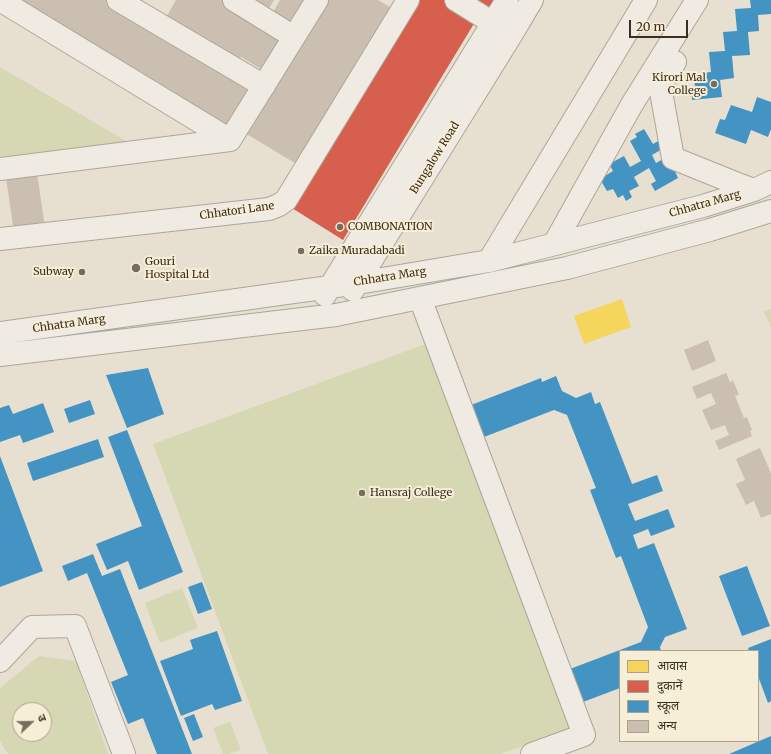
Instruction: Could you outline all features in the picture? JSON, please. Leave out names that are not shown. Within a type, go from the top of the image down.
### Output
[{"type":"street","points":[[0,0],[230,140]]},
{"type":"street","points":[[118,0],[264,86]]},
{"type":"street","points":[[234,0],[294,37]]},
{"type":"street","points":[[230,140],[317,0]]},
{"type":"street","name":"Chhatori Lane","points":[[0,239],[269,209],[279,205],[286,200],[408,0]]},
{"type":"street","points":[[456,0],[493,23]]},
{"type":"street","points":[[314,318],[329,287],[507,0]]},
{"type":"street","name":"Bungalow Road","points":[[336,315],[358,283],[532,0]]},
{"type":"street","points":[[488,261],[646,0]]},
{"type":"street","points":[[554,244],[631,106],[697,0]]},
{"type":"street","points":[[713,0],[660,86],[673,158],[762,186]]},
{"type":"street","points":[[0,169],[230,140]]},
{"type":"street","name":"Chhatra Marg","points":[[0,333],[358,283],[488,261],[703,206],[762,186]]},
{"type":"street","name":"Chhatra Marg","points":[[0,355],[336,315],[567,268],[710,230],[771,211]]},
{"type":"street","points":[[420,298],[584,735],[532,754]]},
{"type":"street","points":[[0,661],[32,627],[75,626],[124,754]]},
{"type":"green space","points":[[0,67],[138,148],[0,163]]},
{"type":"green space","points":[[771,309],[771,327],[764,312]]},
{"type":"green space","points":[[428,343],[571,728],[501,754],[268,754],[153,444]]},
{"type":"green space","points":[[182,588],[198,628],[160,643],[145,603]]},
{"type":"green space","points":[[39,656],[76,661],[108,754],[8,754],[0,741],[0,688]]},
{"type":"green space","points":[[230,722],[241,750],[229,754],[223,754],[213,728]]},
{"type":"building: आवास","points":[[622,299],[631,327],[584,344],[574,316]]},
{"type":"building: दुकानें","points":[[411,0],[450,0],[478,17],[343,240],[287,205]]},
{"type":"building: दुकानें","points":[[473,0],[495,0],[490,10]]},
{"type":"building: स्कूल","points":[[750,0],[771,0],[771,14],[758,15],[759,31],[748,32],[750,55],[732,56],[734,78],[720,80],[722,97],[692,100],[691,88],[695,88],[694,74],[711,72],[709,52],[725,51],[723,32],[737,31],[735,9],[751,8]]},
{"type":"building: स्कूल","points":[[757,97],[771,102],[771,129],[768,137],[751,130],[746,144],[715,133],[720,119],[725,120],[731,105],[752,112]]},
{"type":"building: स्कूल","points":[[644,129],[653,144],[660,140],[664,148],[652,155],[656,163],[670,155],[678,178],[655,191],[651,184],[656,181],[649,168],[634,177],[639,186],[629,191],[632,197],[626,201],[623,195],[618,198],[613,189],[607,191],[600,179],[613,171],[609,164],[624,156],[630,167],[641,161],[630,141],[637,137],[635,134]]},
{"type":"building: स्कूल","points":[[148,368],[164,414],[127,428],[106,375]]},
{"type":"building: स्कूल","points":[[556,376],[562,391],[576,398],[591,392],[595,404],[600,402],[632,484],[657,475],[663,491],[628,504],[635,521],[668,509],[675,527],[651,536],[648,529],[633,535],[638,549],[654,543],[687,629],[665,637],[660,647],[661,650],[620,650],[641,642],[648,627],[621,556],[616,558],[590,490],[596,488],[567,415],[554,410],[484,437],[471,405],[541,378],[542,382]]},
{"type":"building: स्कूल","points":[[90,400],[95,414],[69,423],[64,409]]},
{"type":"building: स्कूल","points":[[43,403],[54,432],[23,443],[20,435],[0,442],[0,408],[9,405],[13,414]]},
{"type":"building: स्कूल","points":[[127,430],[183,572],[139,590],[128,561],[107,570],[96,544],[142,526],[108,437]]},
{"type":"building: स्कूल","points":[[98,439],[104,457],[33,481],[27,463]]},
{"type":"building: स्कूल","points":[[0,456],[43,571],[0,587]]},
{"type":"building: स्कूल","points":[[93,554],[102,576],[120,569],[192,754],[157,754],[143,718],[128,724],[111,682],[128,675],[87,573],[68,581],[62,566]]},
{"type":"building: स्कूल","points":[[747,566],[770,626],[742,636],[719,576]]},
{"type":"building: स्कूल","points":[[202,582],[212,609],[198,614],[188,587]]},
{"type":"building: स्कूल","points":[[217,631],[242,701],[215,710],[212,704],[181,716],[160,661],[193,649],[190,640]]},
{"type":"building: स्कूल","points":[[771,639],[771,701],[768,703],[759,679],[759,650],[749,650],[748,648]]},
{"type":"building: स्कूल","points":[[619,650],[619,688],[583,702],[570,669]]},
{"type":"building: स्कूल","points":[[194,714],[203,737],[193,741],[184,718]]},
{"type":"building: स्कूल","points":[[771,736],[771,754],[729,754],[759,742]]},
{"type":"building: अन्य","points":[[17,0],[106,0],[254,92],[229,133]]},
{"type":"building: अन्य","points":[[176,0],[227,0],[285,36],[264,71],[241,57],[237,63],[165,19]]},
{"type":"building: अन्य","points":[[247,0],[274,0],[267,12]]},
{"type":"building: अन्य","points":[[280,0],[306,0],[291,26],[272,14]]},
{"type":"building: अन्य","points":[[324,0],[378,0],[391,8],[298,165],[245,133]]},
{"type":"building: अन्य","points":[[37,173],[45,227],[14,232],[6,178]]},
{"type":"building: अन्य","points":[[708,340],[716,361],[692,371],[684,350]]},
{"type":"building: अन्य","points":[[726,373],[730,382],[733,380],[739,395],[735,396],[744,418],[747,417],[752,430],[750,431],[752,436],[719,450],[715,441],[729,435],[725,425],[711,430],[702,410],[716,404],[711,393],[697,399],[692,387]]},
{"type":"building: अन्य","points":[[760,448],[771,473],[771,514],[761,518],[754,501],[746,505],[736,484],[745,480],[736,459]]},
{"type":"place","name":"Kirori Mal College","points":[[714,84]]},
{"type":"place","name":"COMBONATION","points":[[340,227]]},
{"type":"place","name":"Zaika Muradabadi","points":[[301,251]]},
{"type":"place","name":"Gouri Hospital Ltd","points":[[136,268]]},
{"type":"place","name":"Subway","points":[[82,272]]},
{"type":"place","name":"Hansraj College","points":[[362,493]]}]
